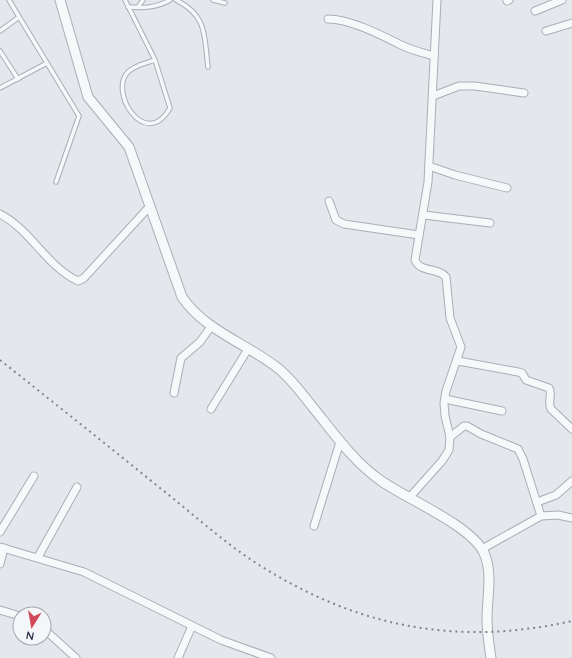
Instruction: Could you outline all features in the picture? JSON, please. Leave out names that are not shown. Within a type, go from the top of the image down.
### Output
[{"type":"street","points":[[60,0],[88,97],[129,147],[182,297],[195,313],[277,367],[288,378],[350,454],[368,471],[409,498],[452,523],[466,533],[482,549],[487,560],[488,569],[487,620],[491,658]]},
{"type":"street","points":[[409,498],[449,450],[450,436],[444,410],[445,399],[458,361],[461,347],[450,318],[448,280],[440,272],[422,268],[416,264],[415,255],[424,216],[429,166],[437,0]]},
{"type":"street","points":[[534,11],[562,0]]},
{"type":"street","points":[[328,19],[338,19],[392,40],[402,46],[434,56]]},
{"type":"street","points":[[546,31],[572,23]]},
{"type":"street","points":[[433,96],[459,86],[475,86],[524,93]]},
{"type":"street","points":[[429,166],[455,175],[507,188]]},
{"type":"street","points":[[329,201],[336,220],[344,224],[419,235]]},
{"type":"street","points":[[0,214],[14,222],[58,267],[78,281],[84,278],[150,206]]},
{"type":"street","points":[[424,216],[490,223]]},
{"type":"street","points":[[174,393],[181,358],[200,342],[212,325]]},
{"type":"street","points":[[211,409],[248,349]]},
{"type":"street","points":[[458,361],[518,372],[522,374],[526,380],[549,388],[551,394],[549,406],[572,429]]},
{"type":"street","points":[[445,399],[502,411]]},
{"type":"street","points":[[450,436],[464,426],[467,426],[481,434],[515,447],[521,453],[541,516]]},
{"type":"street","points":[[314,526],[340,442]]},
{"type":"street","points":[[0,532],[34,476]]},
{"type":"street","points":[[537,502],[556,495],[572,481]]},
{"type":"street","points":[[38,557],[77,487]]},
{"type":"street","points":[[482,549],[541,516],[558,515],[572,518]]},
{"type":"street","points":[[0,564],[2,547],[84,572],[231,645],[271,658]]},
{"type":"street","points":[[0,610],[12,614]]},
{"type":"street","points":[[178,658],[192,626]]},
{"type":"street","points":[[52,637],[76,658]]},
{"type":"lane","points":[[9,0],[79,116],[56,182]]},
{"type":"lane","points":[[125,0],[155,60],[170,108],[163,118],[148,124],[137,119],[126,103],[122,89],[122,82],[128,72],[155,60]]},
{"type":"lane","points":[[138,7],[144,0]]},
{"type":"lane","points":[[128,7],[149,8],[161,5],[170,0]]},
{"type":"lane","points":[[176,0],[195,12],[200,20],[204,36],[208,67]]},
{"type":"lane","points":[[213,0],[225,3]]},
{"type":"lane","points":[[0,31],[20,17]]},
{"type":"lane","points":[[0,51],[18,79]]},
{"type":"lane","points":[[0,88],[47,63]]},
{"type":"railway","points":[[0,360],[231,546],[256,563],[294,585],[331,603],[369,616],[408,626],[447,631],[488,632],[529,629],[572,621]]}]
